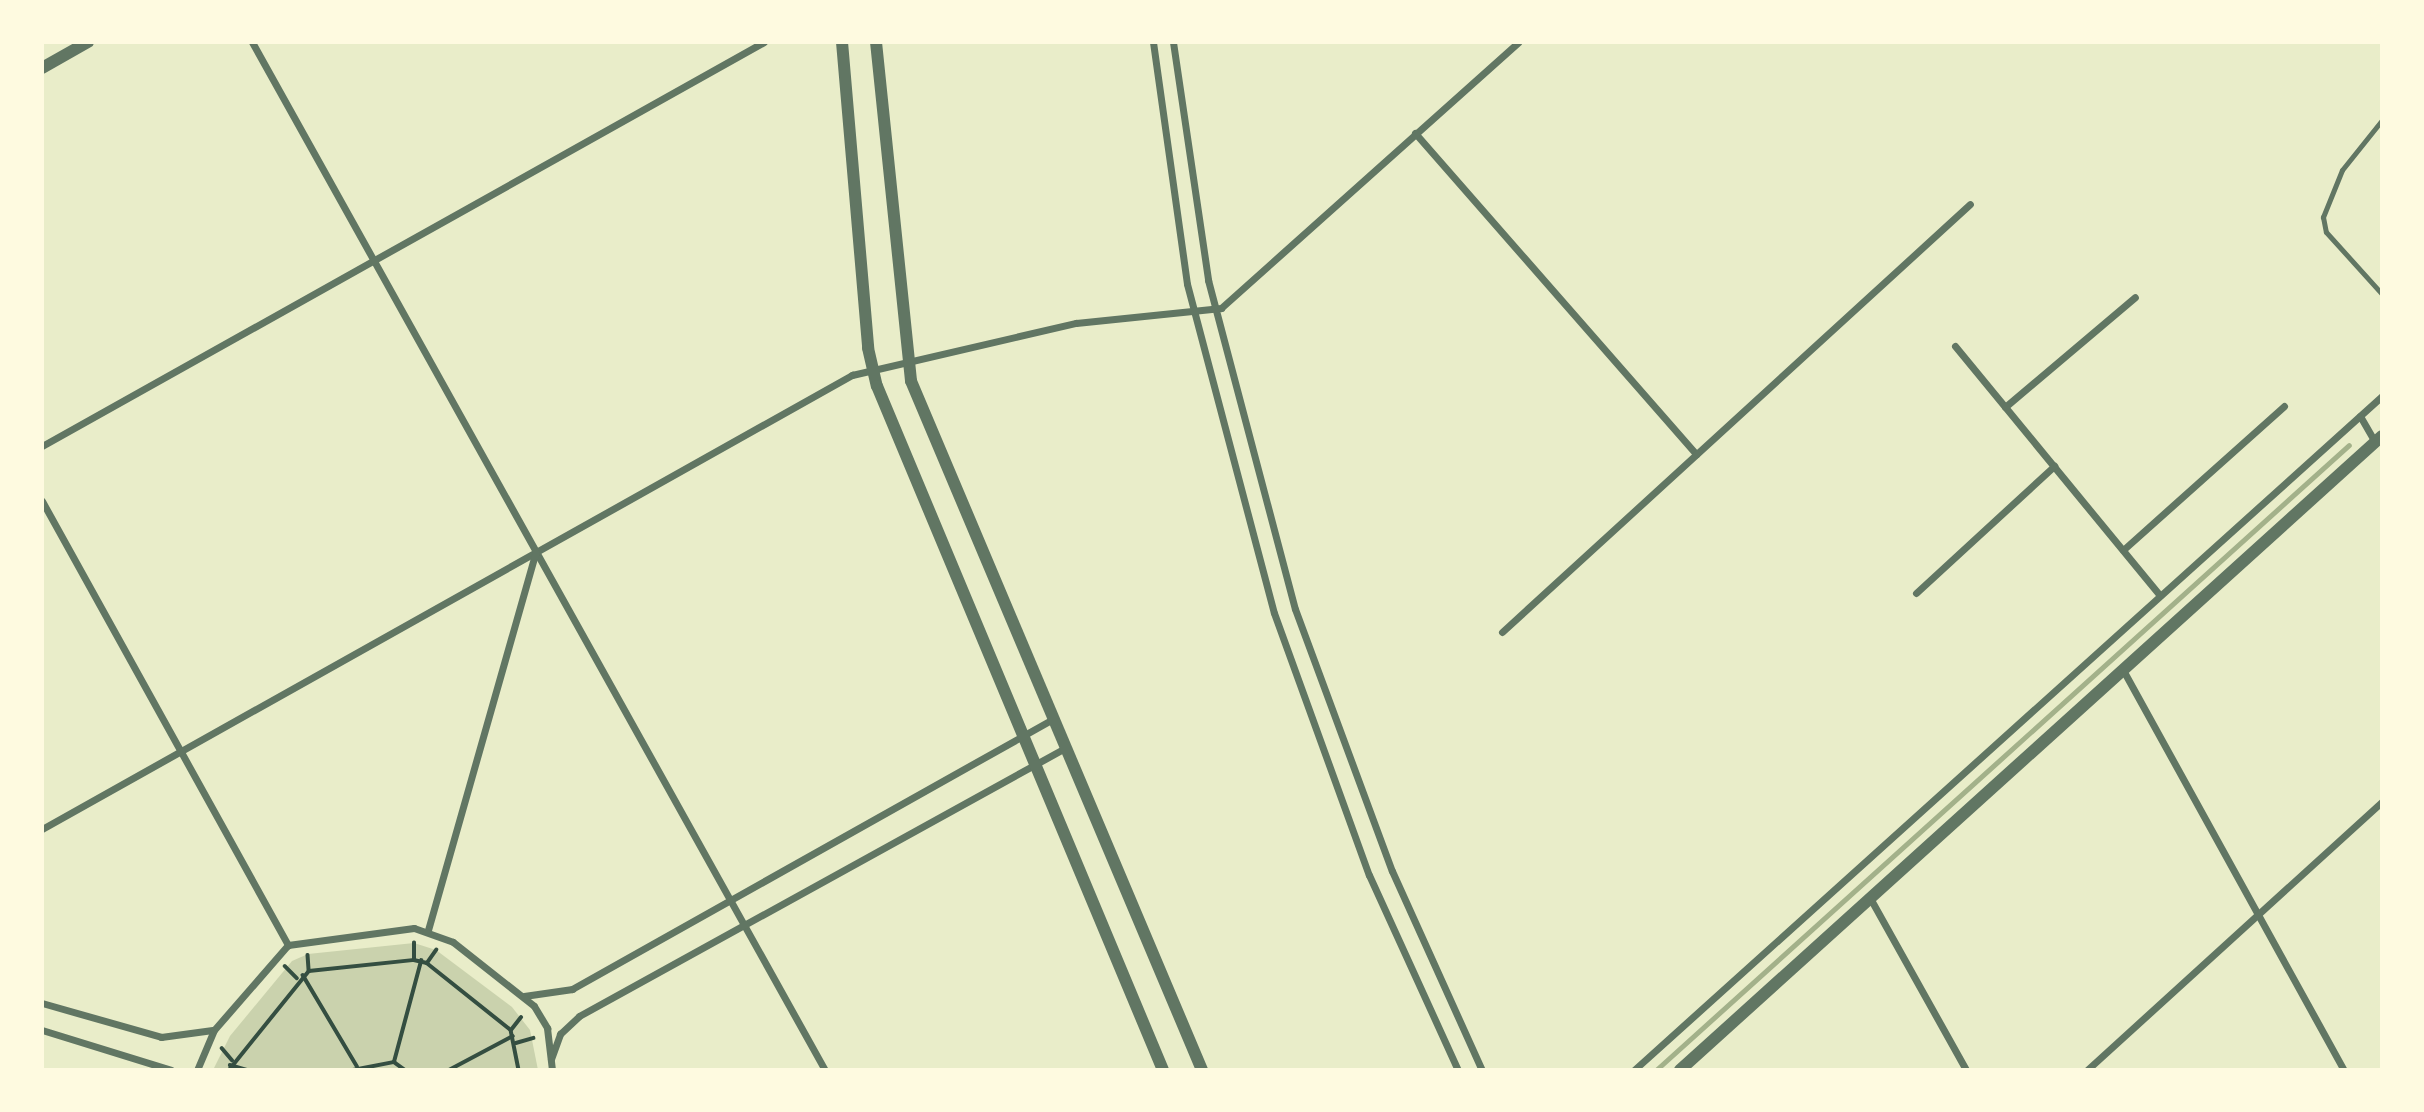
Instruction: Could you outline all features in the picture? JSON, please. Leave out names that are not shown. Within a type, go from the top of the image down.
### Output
[{"type":"street","points":[[42,68],[88,42]]},
{"type":"street","points":[[252,42],[825,1070]]},
{"type":"street","points":[[42,446],[764,42]]},
{"type":"street","points":[[842,42],[872,368],[1034,765],[1163,1070]]},
{"type":"street","points":[[876,42],[905,360],[1065,748],[1202,1070]]},
{"type":"street","points":[[1153,42],[1172,200],[1195,315],[1302,699],[1389,924],[1458,1070]]},
{"type":"street","points":[[1173,42],[1215,311],[1328,707],[1412,920],[1482,1070]]},
{"type":"street","points":[[42,829],[536,552],[872,368],[1076,323],[1195,315],[1215,311],[1241,295],[1415,133],[1518,42]]},
{"type":"street","points":[[1415,133],[1696,454]]},
{"type":"street","points":[[1502,632],[1969,204]]},
{"type":"street","points":[[2005,407],[2136,297]]},
{"type":"street","points":[[1955,346],[2161,596]]},
{"type":"street","points":[[1634,1070],[2382,396]]},
{"type":"street","points":[[2123,550],[2284,406]]},
{"type":"street","points":[[1680,1070],[2123,670],[2380,444],[2360,416]]},
{"type":"street","points":[[1916,593],[2054,466]]},
{"type":"street","points":[[42,501],[288,945]]},
{"type":"street","points":[[428,930],[536,552]]},
{"type":"street","points":[[2123,670],[2344,1070]]},
{"type":"street","points":[[524,996],[572,989],[1053,719]]},
{"type":"street","points":[[551,1059],[571,1021],[1065,748]]},
{"type":"street","points":[[2087,1070],[2382,802]]},
{"type":"street","points":[[1870,898],[1966,1070]]},
{"type":"street","points":[[197,1070],[214,1030],[288,945],[399,928],[428,930],[453,942],[524,996],[547,1028],[552,1070]]},
{"type":"street","points":[[42,1003],[161,1037],[214,1030]]},
{"type":"street","points":[[42,1030],[171,1070]]},
{"type":"lane","points":[[2382,120],[2342,170],[2323,217],[2326,232],[2382,294]]},
{"type":"path","points":[[414,943],[414,960]]},
{"type":"path","points":[[427,963],[436,950]]},
{"type":"path","points":[[307,954],[309,971]]},
{"type":"path","points":[[230,1065],[297,978],[309,971],[414,960],[427,963],[511,1030],[516,1043],[519,1070]]},
{"type":"path","points":[[394,1062],[421,961]]},
{"type":"path","points":[[285,967],[297,978]]},
{"type":"path","points":[[303,975],[357,1066]]},
{"type":"path","points":[[511,1030],[521,1017]]},
{"type":"path","points":[[449,1070],[513,1036]]},
{"type":"path","points":[[516,1043],[533,1038]]},
{"type":"path","points":[[222,1048],[230,1065],[248,1070]]},
{"type":"path","points":[[353,1070],[357,1066],[394,1062],[405,1070]]},
{"type":"green space","points":[[414,943],[436,950],[512,1007],[530,1030],[538,1070],[213,1070],[230,1036],[292,961],[308,954]]},
{"type":"waterway","points":[[1656,1070],[2349,445]]}]
